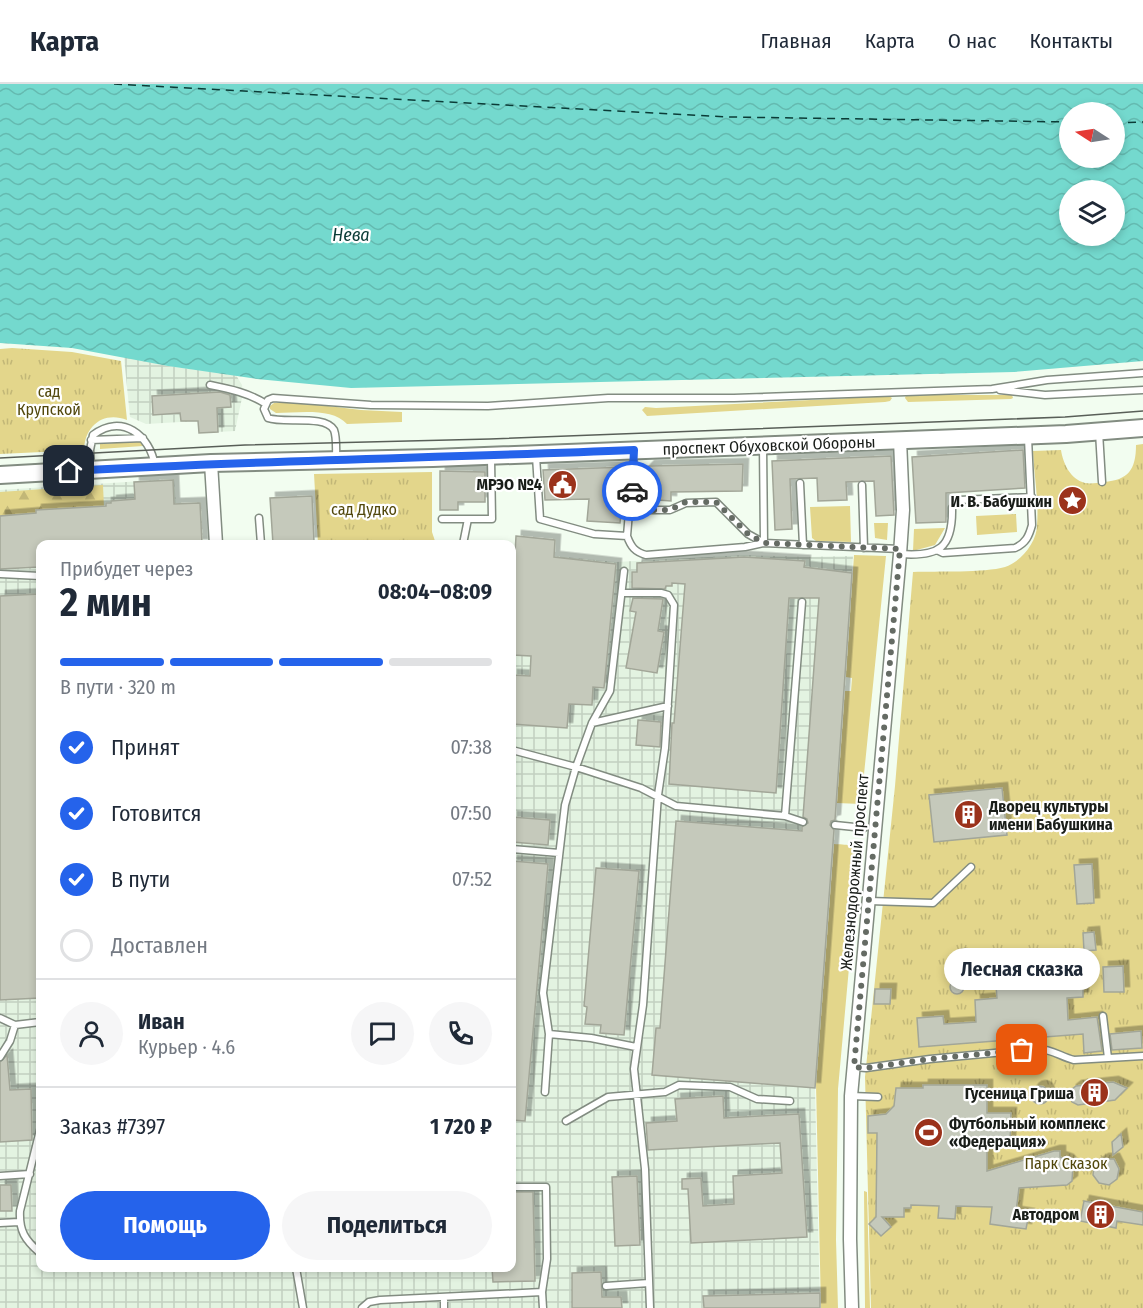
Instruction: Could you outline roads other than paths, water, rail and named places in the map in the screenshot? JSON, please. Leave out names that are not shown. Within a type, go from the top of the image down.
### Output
[{"type":"main road","name":"проспект Обуховской Обороны","points":[[0,475],[211,463],[763,446],[1099,432],[1143,428]]},
{"type":"street","name":"Железнодорожный проспект","points":[[852,1308],[851,1096],[900,551],[903,510],[900,440]]},
{"type":"street","points":[[211,463],[216,540]]},
{"type":"lane","points":[[336,460],[335,432],[330,425],[321,422],[274,420],[265,414],[266,404],[273,398],[371,405],[488,406],[608,398],[734,398],[992,389],[1042,381],[1143,373]]},
{"type":"lane","points":[[1042,381],[1041,392],[1045,395]]},
{"type":"lane","points":[[210,385],[243,393],[266,404]]},
{"type":"lane","points":[[992,389],[1045,395],[1143,390]]},
{"type":"lane","points":[[92,470],[91,440],[93,435],[99,430],[116,427],[126,428],[144,438],[151,450],[155,466]]},
{"type":"lane","points":[[1099,432],[1102,482]]},
{"type":"lane","points":[[937,550],[943,553],[1015,549],[1029,537],[1032,525],[1032,497],[1028,435]]},
{"type":"lane","points":[[91,440],[144,438]]},
{"type":"lane","points":[[763,446],[764,543]]},
{"type":"lane","points":[[634,450],[627,536],[630,545],[637,552],[646,555],[745,547],[764,543],[864,548],[917,555],[937,550],[951,534],[952,508],[956,502],[1032,497]]},
{"type":"lane","points":[[536,454],[540,519],[594,534],[627,536]]},
{"type":"lane","points":[[442,519],[492,519],[492,456]]},
{"type":"lane","points":[[800,483],[803,545]]},
{"type":"lane","points":[[862,485],[864,548]]},
{"type":"lane","points":[[630,510],[670,510],[686,502],[716,502],[748,534],[764,543]]},
{"type":"lane","points":[[259,518],[261,540]]},
{"type":"lane","points":[[464,540],[468,519]]},
{"type":"lane","points":[[545,1092],[549,1034],[543,993],[565,805],[592,723],[610,691],[624,571]]},
{"type":"lane","points":[[0,574],[36,576]]},
{"type":"lane","points":[[623,593],[661,592],[668,595],[674,605],[665,748],[658,795],[643,1005],[634,1069],[645,1169],[650,1308]]},
{"type":"lane","points":[[785,816],[802,602]]},
{"type":"lane","points":[[592,723],[668,706]]},
{"type":"lane","points":[[516,751],[576,767],[658,795],[676,806],[785,816],[803,822]]},
{"type":"lane","points":[[835,825],[864,828]]},
{"type":"lane","points":[[516,849],[559,853]]},
{"type":"lane","points":[[868,901],[933,903],[971,867]]},
{"type":"lane","points":[[1103,1016],[1108,1058]]},
{"type":"lane","points":[[0,1017],[15,1025],[36,1022]]},
{"type":"lane","points":[[0,1057],[10,1041],[15,1025]]},
{"type":"lane","points":[[549,1034],[591,1038],[636,1047]]},
{"type":"lane","points":[[854,1067],[866,1068],[930,1059],[1038,1049],[1054,1050],[1074,1060],[1143,1056]]},
{"type":"lane","points":[[566,1121],[608,1097],[665,1092],[679,1084],[730,1087],[757,1099],[790,1101]]},
{"type":"lane","points":[[851,1096],[878,1097]]},
{"type":"lane","points":[[36,1148],[19,1222],[22,1233],[36,1249]]},
{"type":"lane","points":[[0,1176],[30,1174]]},
{"type":"lane","points":[[516,1187],[546,1187],[547,1259],[542,1292],[543,1308]]},
{"type":"lane","points":[[0,1223],[19,1222]]},
{"type":"lane","points":[[297,1272],[303,1308]]},
{"type":"lane","points":[[606,1286],[649,1283]]},
{"type":"lane","points":[[362,1308],[369,1302],[380,1300],[542,1292]]},
{"type":"lane","points":[[444,1297],[444,1308]]},
{"type":"water","name":"Нева","points":[[0,84],[1143,84],[1143,361],[1014,372],[351,388],[257,379],[168,366],[72,348],[0,343]]},
{"type":"tram line","points":[[0,458],[245,445],[490,439],[1065,417],[1143,411]]},
{"type":"place","name":"МРЭО №4","points":[[563,484]]},
{"type":"place","name":"И. В. Бабушкин","points":[[1073,501]]},
{"type":"place","name":"Дворец культуры имени Бабушкина","points":[[968,815]]},
{"type":"place","name":"Лесная сказка","points":[[1022,1050]]},
{"type":"place","name":"Гусеница Гриша","points":[[1095,1093]]},
{"type":"place","name":"Футбольный комплекс «Федерация»","points":[[928,1132]]},
{"type":"place","name":"Автодром","points":[[1100,1214]]},
{"type":"park label","name":"сад Крупской","points":[[49,400]]},
{"type":"park label","name":"сад Дудко","points":[[364,509]]},
{"type":"park label","name":"Парк Сказок","points":[[1066,1163]]}]
